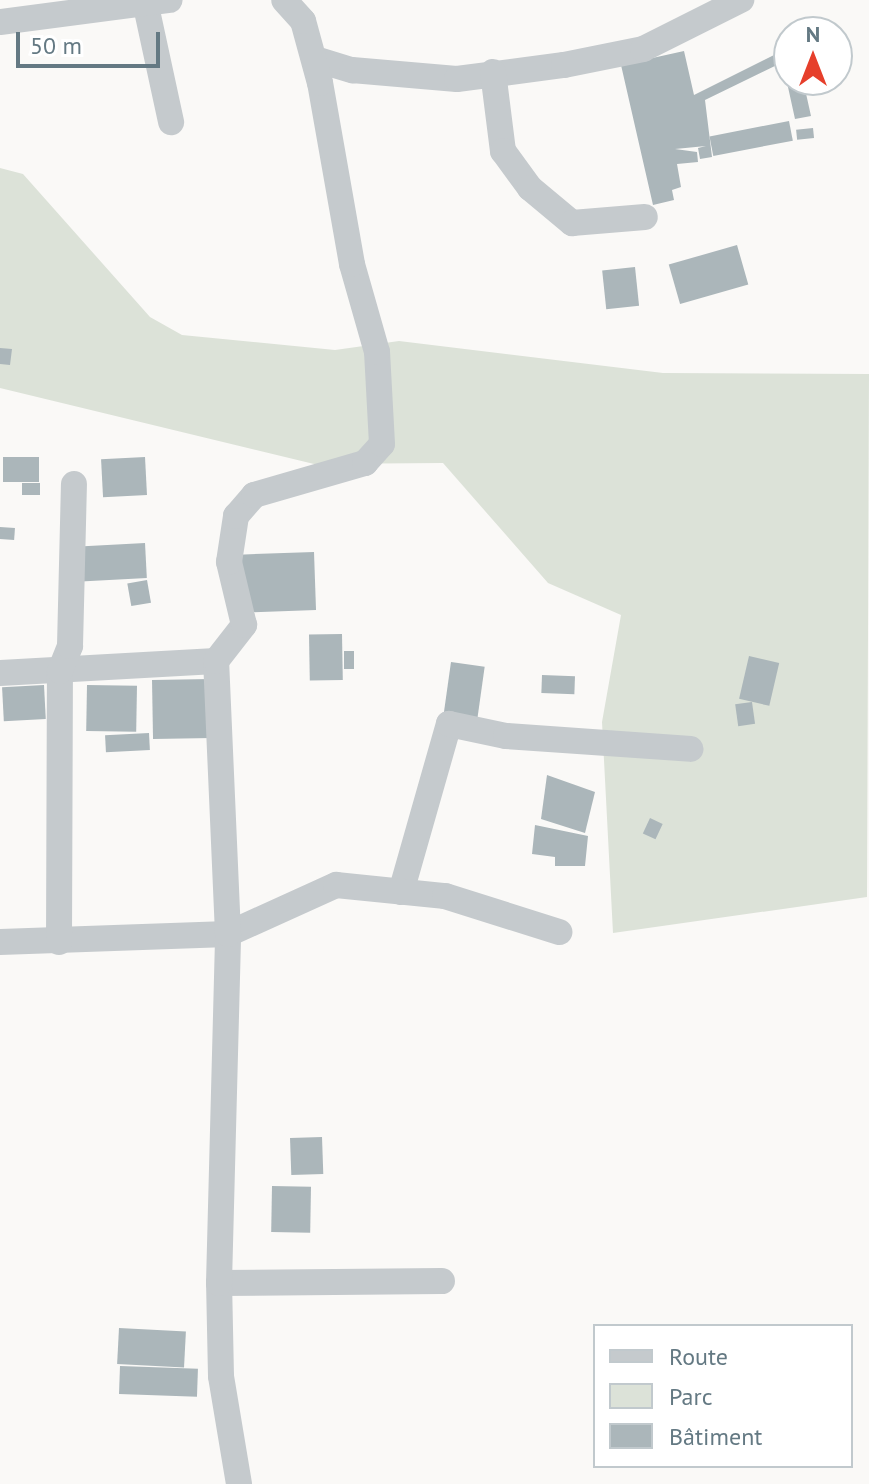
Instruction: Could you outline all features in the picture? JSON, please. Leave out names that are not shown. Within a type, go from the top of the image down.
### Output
[{"type":"street","points":[[239,1484],[221,1376],[219,1283],[228,934],[216,661],[244,625],[229,562],[236,516],[254,495],[365,463],[382,444],[377,352],[352,264],[315,59],[303,21],[284,0]]},
{"type":"street","points":[[315,59],[352,70],[457,79],[643,49],[741,0]]},
{"type":"street","points":[[0,22],[158,3],[171,122]]},
{"type":"street","points":[[325,106],[352,70]]},
{"type":"street","points":[[493,72],[503,151],[530,188],[572,223],[645,217]]},
{"type":"street","points":[[59,942],[60,671],[70,646],[74,484]]},
{"type":"street","points":[[0,673],[216,661]]},
{"type":"street","points":[[401,892],[449,724],[506,736],[691,749]]},
{"type":"street","points":[[0,942],[228,934],[336,885],[401,892],[515,913],[559,932]]},
{"type":"street","points":[[219,1283],[442,1281]]},
{"type":"green space","points":[[0,168],[23,174],[150,317],[182,335],[335,350],[399,341],[663,373],[869,374],[867,897],[613,933],[602,722],[621,615],[548,583],[443,463],[314,464],[0,388]]},
{"type":"building","points":[[684,51],[694,95],[773,56],[773,67],[705,100],[712,157],[700,159],[698,148],[706,146],[675,149],[697,152],[698,162],[677,164],[681,187],[672,190],[674,200],[653,205],[621,65]]},
{"type":"building","points":[[790,96],[807,96],[811,116],[795,119]]},
{"type":"building","points":[[789,121],[793,141],[713,156],[709,136]]},
{"type":"building","points":[[813,128],[814,138],[797,140],[796,130]]},
{"type":"building","points":[[737,245],[748,284],[680,304],[669,265]]},
{"type":"building","points":[[635,267],[639,306],[606,309],[602,270]]},
{"type":"building","points":[[0,348],[12,349],[10,365],[0,364]]},
{"type":"building","points":[[3,457],[39,457],[39,482],[3,482]]},
{"type":"building","points":[[145,457],[147,495],[103,497],[101,459]]},
{"type":"building","points":[[22,483],[40,483],[40,495],[22,495]]},
{"type":"building","points":[[0,527],[15,528],[14,540],[0,539]]},
{"type":"building","points":[[145,543],[147,578],[81,581],[79,546]]},
{"type":"building","points":[[314,552],[316,610],[240,613],[238,555]]},
{"type":"building","points":[[147,580],[151,603],[131,606],[127,583]]},
{"type":"building","points":[[342,634],[343,680],[310,681],[309,635]]},
{"type":"building","points":[[344,651],[354,651],[354,669],[344,669]]},
{"type":"building","points":[[749,656],[779,663],[769,706],[739,699]]},
{"type":"building","points":[[451,662],[485,667],[477,718],[444,713]]},
{"type":"building","points":[[542,675],[575,676],[574,694],[541,693]]},
{"type":"building","points":[[211,679],[212,738],[153,739],[152,680]]},
{"type":"building","points":[[44,685],[46,719],[4,721],[2,687]]},
{"type":"building","points":[[87,685],[137,686],[136,732],[86,731]]},
{"type":"building","points":[[752,702],[755,724],[738,726],[735,704]]},
{"type":"building","points":[[149,733],[150,750],[106,752],[105,735]]},
{"type":"building","points":[[547,775],[595,792],[585,833],[541,819]]},
{"type":"building","points":[[650,818],[663,824],[656,839],[643,833]]},
{"type":"building","points":[[535,825],[588,836],[585,866],[555,866],[555,857],[532,854]]},
{"type":"building","points":[[322,1137],[323,1174],[291,1175],[290,1138]]},
{"type":"building","points":[[272,1186],[311,1187],[310,1233],[271,1232]]},
{"type":"building","points":[[119,1328],[186,1332],[184,1367],[117,1364]]},
{"type":"building","points":[[120,1366],[198,1369],[197,1397],[119,1394]]}]
